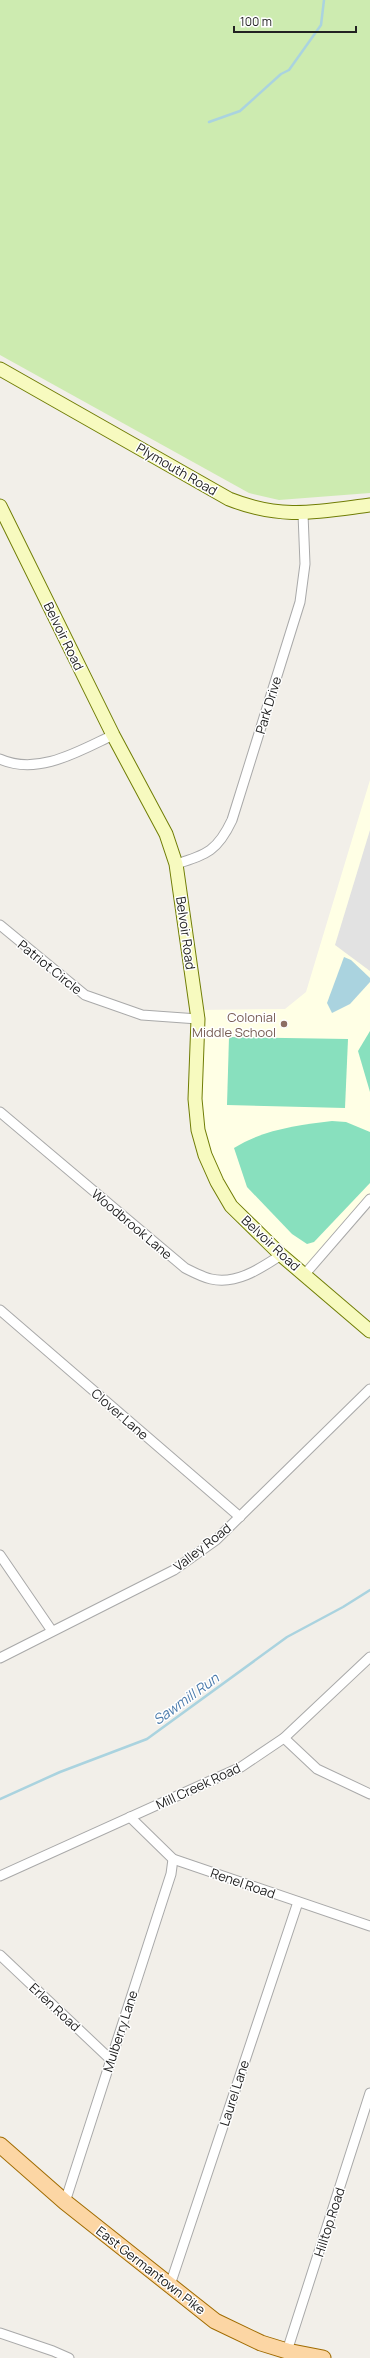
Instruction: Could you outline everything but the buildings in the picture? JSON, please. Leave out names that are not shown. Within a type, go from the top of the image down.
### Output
[{"type":"main road","name":"East Germantown Pike","points":[[0,2145],[65,2202],[215,2321],[240,2334],[287,2351],[323,2358]]},
{"type":"street","name":"Plymouth Road","points":[[0,369],[229,499],[262,509],[303,514],[370,504]]},
{"type":"street","name":"Belvoir Road","points":[[0,506],[112,735],[166,834],[176,864],[198,1019],[194,1099],[198,1130],[205,1155],[217,1182],[231,1206],[281,1255],[370,1331]]},
{"type":"street","name":"Park Drive","points":[[176,864],[199,857],[214,848],[224,836],[232,820],[300,602],[305,564],[303,514]]},
{"type":"street","points":[[0,759],[24,763],[55,762],[112,735]]},
{"type":"street","name":"Patriot Circle","points":[[0,925],[85,995],[142,1015],[198,1019]]},
{"type":"street","name":"Woodbrook Lane","points":[[0,1112],[185,1268],[211,1279],[226,1280],[256,1271],[281,1255]]},
{"type":"street","points":[[305,1274],[370,1199]]},
{"type":"street","name":"Clover Lane","points":[[0,1310],[240,1517]]},
{"type":"street","name":"Valley Road","points":[[0,1658],[174,1570],[216,1540],[370,1389]]},
{"type":"street","points":[[0,1555],[52,1631]]},
{"type":"street","name":"Mill Creek Road","points":[[0,1876],[242,1767],[284,1738],[370,1657]]},
{"type":"street","points":[[284,1738],[316,1769],[370,1794]]},
{"type":"street","name":"Renel Road","points":[[130,1817],[173,1859],[370,1926]]},
{"type":"street","name":"Mulberry Lane","points":[[65,2202],[171,1874],[173,1859]]},
{"type":"street","name":"Laurel Lane","points":[[170,2285],[298,1902]]},
{"type":"street","name":"Erlen Road","points":[[0,1955],[110,2059]]},
{"type":"street","name":"Hilltop Road","points":[[287,2351],[370,2093]]},
{"type":"street","points":[[0,2334],[53,2351],[69,2358]]},
{"type":"shaded area","name":"Colonial Middle School","points":[[370,780],[370,1199],[305,1274],[231,1206],[198,1130],[197,1010],[285,1009],[306,992]]},
{"type":"shaded area","points":[[370,830],[370,971],[335,945]]},
{"type":"green space","points":[[0,0],[370,0],[370,493],[279,500],[249,493],[0,355]]},
{"type":"green space","points":[[370,1031],[370,1092],[358,1051]]},
{"type":"green space","points":[[229,1037],[348,1039],[345,1108],[227,1105]]},
{"type":"green space","points":[[332,1121],[346,1122],[370,1132],[370,1183],[314,1242],[307,1244],[292,1234],[247,1187],[234,1148],[256,1137],[281,1129]]},
{"type":"water","points":[[344,957],[351,960],[370,978],[370,982],[350,1004],[332,1013],[327,1003]]},
{"type":"waterway","points":[[209,122],[240,111],[281,74],[289,70],[321,25],[324,0]]},
{"type":"waterway","name":"Sawmill Run","points":[[0,1799],[60,1772],[147,1739],[287,1637],[343,1607],[370,1590]]},
{"type":"place","name":"Colonial Middle School","points":[[284,1024]]}]
